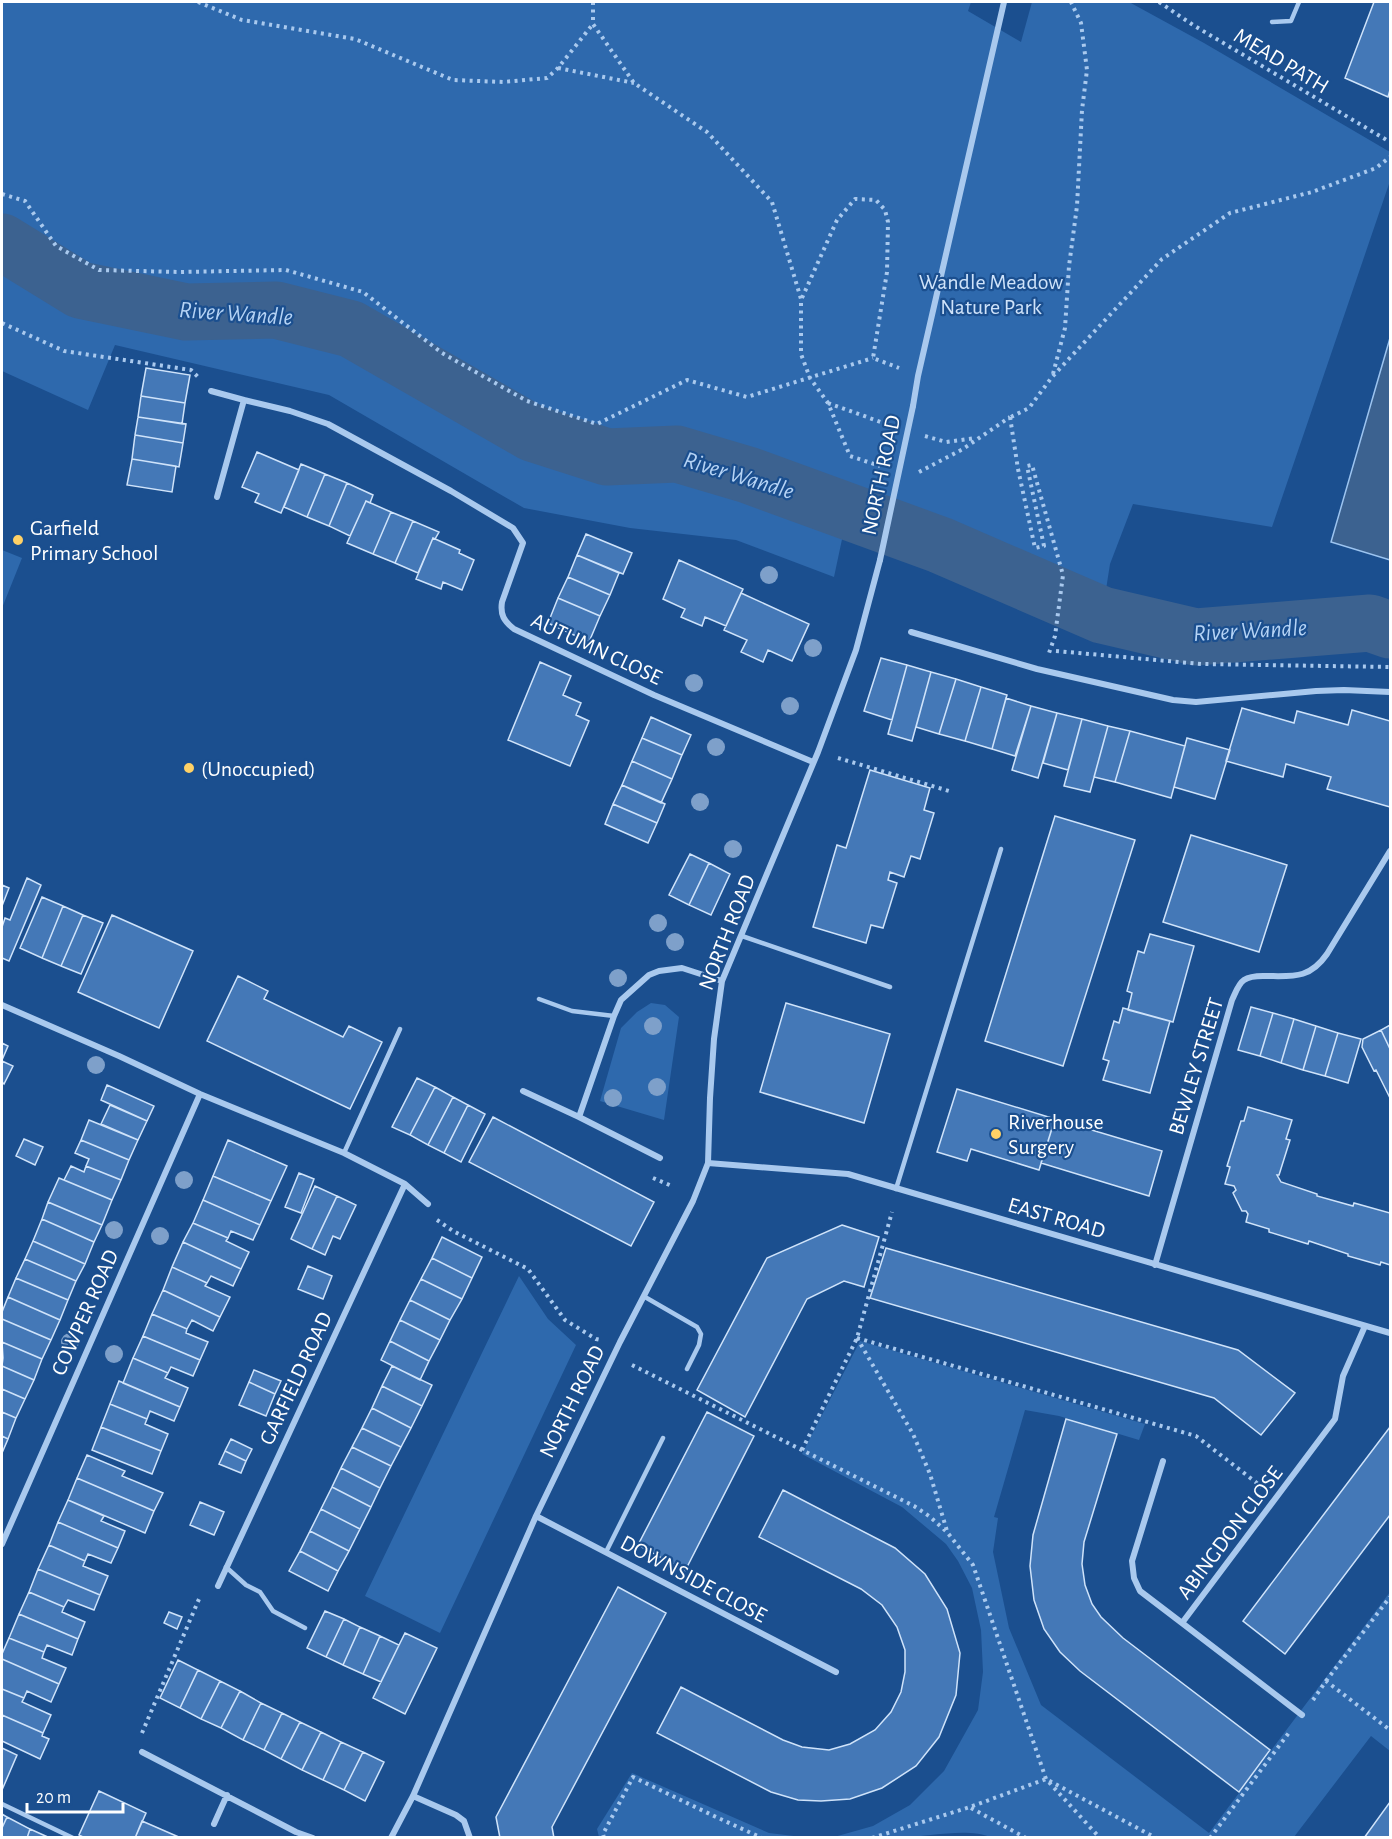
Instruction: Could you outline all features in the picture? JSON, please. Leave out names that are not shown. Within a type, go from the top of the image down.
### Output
[{"type":"street","name":"NORTH ROAD","points":[[391,1838],[413,1796],[536,1516],[620,1342],[693,1201],[708,1163],[714,1039],[722,981],[813,762],[856,650],[880,560],[918,376],[1004,2]]},
{"type":"street","name":"AUTUMN CLOSE","points":[[211,391],[290,411],[328,424],[451,491],[513,528],[523,543],[500,612],[505,622],[514,629],[654,695],[813,762]]},
{"type":"street","points":[[217,497],[244,400]]},
{"type":"street","points":[[911,632],[1037,669],[1173,700],[1196,702],[1344,690],[1390,692]]},
{"type":"street","name":"BEWLEY STREET","points":[[1155,1265],[1237,989],[1244,980],[1254,976],[1300,976],[1312,971],[1327,954],[1390,851]]},
{"type":"street","points":[[579,1117],[621,1000],[648,975],[659,971],[682,968],[722,981]]},
{"type":"street","points":[[2,1005],[200,1094],[344,1153],[405,1184],[428,1204]]},
{"type":"street","points":[[523,1091],[660,1158]]},
{"type":"street","name":"COWPER ROAD","points":[[2,1544],[200,1094]]},
{"type":"street","name":"EAST ROAD","points":[[708,1163],[848,1174],[1390,1333]]},
{"type":"street","name":"GARFIELD ROAD","points":[[218,1586],[405,1184]]},
{"type":"street","name":"ABINGDON CLOSE","points":[[1302,1715],[1182,1623],[1335,1419],[1343,1376],[1365,1326]]},
{"type":"street","points":[[1163,1461],[1132,1561],[1134,1578],[1140,1591],[1182,1623]]},
{"type":"street","name":"DOWNSIDE CLOSE","points":[[536,1516],[836,1672]]},
{"type":"street","points":[[142,1752],[227,1795],[297,1835],[313,1838]]},
{"type":"street","points":[[214,1824],[227,1795]]},
{"type":"street","points":[[413,1796],[456,1815],[464,1821],[470,1838]]},
{"type":"lane","points":[[1272,22],[1291,21],[1299,2]]},
{"type":"lane","points":[[896,1189],[1001,849]]},
{"type":"lane","points":[[742,936],[890,987]]},
{"type":"lane","points":[[540,999],[572,1011],[614,1016]]},
{"type":"lane","points":[[344,1153],[400,1029]]},
{"type":"lane","points":[[645,1297],[698,1327],[701,1334],[699,1346],[687,1369]]},
{"type":"lane","points":[[606,1552],[663,1438]]},
{"type":"lane","points":[[226,1567],[246,1585],[261,1592],[273,1611],[305,1628]]},
{"type":"lane","points":[[2,1804],[73,1838]]},
{"type":"path","points":[[198,2],[242,20],[355,39],[453,80],[503,82],[547,78],[558,68],[593,24]]},
{"type":"path","points":[[593,2],[593,24],[634,82],[707,132],[772,202],[801,299],[801,354],[810,378],[828,403],[850,456],[881,466]]},
{"type":"path","points":[[1052,377],[1065,328],[1087,70],[1081,23],[1071,2]]},
{"type":"path","name":"MEAD PATH","points":[[1159,2],[1193,25],[1390,142]]},
{"type":"path","points":[[558,68],[634,82]]},
{"type":"path","points":[[912,475],[963,449],[1010,417],[1029,408],[1052,377],[1162,259],[1230,213],[1312,192],[1376,168],[1390,157]]},
{"type":"path","points":[[2,194],[25,201],[56,246],[99,270],[179,272],[286,270],[363,292],[452,359],[527,401],[597,424],[687,380],[747,398],[873,358],[918,376]]},
{"type":"path","points":[[801,299],[837,220],[855,199],[876,200],[885,210],[888,222],[886,272],[873,358]]},
{"type":"path","points":[[2,323],[64,351],[191,370],[211,391]]},
{"type":"path","points":[[1010,417],[1035,548],[1044,546],[1026,466]]},
{"type":"path","points":[[1018,468],[1032,465],[1063,574],[1055,636],[1050,651],[1201,664],[1390,667]]},
{"type":"path","points":[[838,758],[949,791]]},
{"type":"path","points":[[802,1450],[856,1338],[892,1212]]},
{"type":"path","points":[[433,1217],[453,1231],[528,1269],[565,1320],[596,1339]]},
{"type":"path","points":[[856,1338],[1196,1436],[1262,1487]]},
{"type":"path","points":[[856,1338],[913,1434],[930,1474],[947,1532]]},
{"type":"path","points":[[632,1365],[914,1506],[947,1532],[973,1565],[1046,1779],[1100,1838]]},
{"type":"path","points":[[142,1733],[199,1599],[218,1586]]},
{"type":"path","points":[[1210,1838],[1390,1597]]},
{"type":"path","points":[[1326,1681],[1390,1730]]},
{"type":"path","points":[[604,1838],[603,1834],[633,1778],[762,1838]]},
{"type":"path","points":[[872,1838],[970,1807],[1046,1779],[1156,1838]]},
{"type":"path","points":[[970,1807],[1026,1838]]},
{"type":"green space","name":"Wandle Meadow Nature Park","points":[[2,2],[971,2],[968,11],[1021,42],[1032,2],[1129,2],[1204,43],[1390,152],[1390,181],[1272,527],[1133,504],[1110,564],[1102,615],[940,545],[848,511],[834,577],[736,540],[630,528],[524,508],[329,395],[115,345],[88,410],[2,371]]},
{"type":"green space","points":[[2,550],[22,558],[2,608]]},
{"type":"green space","points":[[651,1003],[665,1005],[679,1017],[664,1120],[600,1101],[621,1028],[637,1012]]},
{"type":"green space","points":[[519,1276],[548,1319],[576,1345],[440,1633],[365,1596]]},
{"type":"green space","points":[[860,1341],[1145,1424],[1139,1440],[1059,1416],[1025,1410],[994,1517],[998,1518],[993,1552],[1009,1628],[1041,1705],[1209,1833],[1390,1592],[1390,1751],[1371,1736],[1294,1837],[993,1838],[960,1833],[905,1837],[834,1837],[873,1826],[910,1805],[944,1771],[978,1710],[983,1672],[981,1630],[972,1588],[946,1544],[902,1507],[802,1454]]},
{"type":"green space","points":[[632,1773],[769,1833],[802,1837],[599,1837],[597,1829]]},
{"type":"shaded area","points":[[1390,338],[1390,560],[1331,542]]},
{"type":"building","points":[[1374,2],[1390,2],[1390,90],[1388,97],[1345,78]]},
{"type":"building","points":[[146,368],[190,375],[185,403],[141,396]]},
{"type":"building","points":[[141,396],[185,403],[182,424],[138,417]]},
{"type":"building","points":[[138,417],[186,424],[183,443],[135,435]]},
{"type":"building","points":[[135,435],[183,443],[179,467],[132,459]]},
{"type":"building","points":[[257,452],[299,470],[281,513],[255,502],[259,494],[242,487]]},
{"type":"building","points":[[132,459],[176,466],[172,492],[127,485]]},
{"type":"building","points":[[301,464],[325,474],[307,517],[284,507]]},
{"type":"building","points":[[325,474],[347,483],[329,526],[307,517]]},
{"type":"building","points":[[347,483],[373,495],[370,503],[366,501],[350,536],[329,526]]},
{"type":"building","points":[[366,501],[391,512],[373,554],[347,543]]},
{"type":"building","points":[[391,512],[413,521],[395,563],[373,554]]},
{"type":"building","points":[[413,521],[439,532],[435,539],[433,538],[418,573],[395,563]]},
{"type":"building","points":[[586,534],[632,553],[623,574],[577,555]]},
{"type":"building","points":[[433,538],[460,550],[459,553],[474,560],[462,590],[443,582],[441,589],[416,579]]},
{"type":"building","points":[[577,555],[619,573],[610,595],[568,577]]},
{"type":"building","points":[[679,560],[743,589],[726,626],[705,617],[702,626],[681,617],[685,609],[663,599]]},
{"type":"building","points":[[568,577],[610,595],[600,616],[558,598]]},
{"type":"building","points":[[741,593],[809,624],[792,661],[768,650],[763,662],[741,652],[747,640],[724,630]]},
{"type":"building","points":[[558,598],[600,616],[589,642],[548,623]]},
{"type":"building","points":[[881,658],[907,665],[892,720],[864,711]]},
{"type":"building","points":[[540,662],[571,676],[563,695],[581,703],[576,715],[589,721],[570,766],[508,740]]},
{"type":"building","points":[[907,665],[931,672],[912,741],[888,734]]},
{"type":"building","points":[[931,672],[956,679],[939,734],[916,727]]},
{"type":"building","points":[[956,679],[981,687],[965,741],[939,734]]},
{"type":"building","points":[[981,687],[1007,695],[992,749],[965,741]]},
{"type":"building","points":[[1006,698],[1031,706],[1015,756],[992,749]]},
{"type":"building","points":[[1031,706],[1057,713],[1038,778],[1012,770]]},
{"type":"building","points":[[1242,708],[1294,723],[1297,711],[1348,725],[1352,710],[1390,721],[1390,807],[1327,789],[1331,777],[1286,764],[1283,777],[1226,761]]},
{"type":"building","points":[[1057,713],[1082,719],[1068,770],[1043,763]]},
{"type":"building","points":[[651,717],[691,735],[682,755],[642,738]]},
{"type":"building","points":[[1082,719],[1108,726],[1090,792],[1064,786]]},
{"type":"building","points":[[1108,726],[1130,731],[1115,782],[1094,777]]},
{"type":"building","points":[[1130,731],[1185,746],[1171,798],[1115,782]]},
{"type":"building","points":[[642,738],[682,755],[672,779],[632,761]]},
{"type":"building","points":[[1187,738],[1230,750],[1215,799],[1174,787]]},
{"type":"building","points":[[632,761],[672,779],[661,803],[622,785]]},
{"type":"building","points":[[870,770],[930,788],[924,810],[934,813],[920,859],[911,856],[904,877],[890,872],[888,880],[897,883],[883,928],[871,925],[866,943],[813,927],[837,845],[846,848]]},
{"type":"building","points":[[622,785],[665,804],[657,823],[613,804]]},
{"type":"building","points":[[613,804],[657,823],[648,843],[605,824]]},
{"type":"building","points":[[1055,816],[1135,840],[1063,1066],[985,1041]]},
{"type":"building","points":[[1191,835],[1287,865],[1259,952],[1163,922]]},
{"type":"building","points":[[690,854],[709,863],[689,905],[669,895]]},
{"type":"building","points":[[709,863],[730,874],[711,915],[689,905]]},
{"type":"building","points":[[27,878],[41,885],[9,961],[2,958],[2,927],[5,918],[10,920]]},
{"type":"building","points":[[2,885],[9,888],[2,906]]},
{"type":"building","points":[[42,897],[63,906],[42,958],[20,948]]},
{"type":"building","points":[[63,906],[83,915],[61,966],[42,958]]},
{"type":"building","points":[[83,915],[103,923],[81,974],[61,966]]},
{"type":"building","points":[[112,915],[193,951],[159,1028],[78,992]]},
{"type":"building","points":[[1150,934],[1194,946],[1173,1022],[1128,1010],[1132,993],[1127,991],[1138,951],[1144,953]]},
{"type":"building","points":[[238,976],[268,991],[264,999],[343,1037],[349,1026],[382,1042],[350,1109],[207,1041]]},
{"type":"building","points":[[786,1003],[890,1034],[864,1123],[760,1092]]},
{"type":"building","points":[[1251,1007],[1273,1013],[1260,1056],[1238,1050]]},
{"type":"building","points":[[1123,1008],[1170,1021],[1150,1093],[1103,1080],[1109,1061],[1103,1059],[1114,1021],[1119,1023]]},
{"type":"building","points":[[1273,1013],[1294,1019],[1281,1063],[1260,1056]]},
{"type":"building","points":[[1294,1019],[1316,1026],[1303,1070],[1281,1063]]},
{"type":"building","points":[[1390,1025],[1390,1049],[1381,1030]]},
{"type":"building","points":[[1316,1026],[1338,1033],[1325,1076],[1303,1070]]},
{"type":"building","points":[[1381,1030],[1390,1049],[1390,1098],[1362,1047],[1363,1039]]},
{"type":"building","points":[[1338,1033],[1361,1039],[1348,1083],[1325,1076]]},
{"type":"building","points":[[2,1043],[8,1046],[2,1060]]},
{"type":"building","points":[[2,1061],[13,1066],[4,1084],[2,1082]]},
{"type":"building","points":[[417,1078],[435,1087],[410,1135],[392,1127]]},
{"type":"building","points":[[107,1085],[154,1106],[147,1121],[101,1100]]},
{"type":"building","points":[[435,1087],[453,1097],[428,1145],[410,1135]]},
{"type":"building","name":"Riverhouse Surgery","points":[[957,1089],[1055,1119],[1039,1170],[971,1149],[967,1161],[937,1152]]},
{"type":"building","points":[[453,1097],[468,1105],[444,1153],[428,1145]]},
{"type":"building","points":[[110,1105],[147,1121],[138,1140],[101,1124]]},
{"type":"building","points":[[468,1105],[485,1114],[461,1162],[444,1153]]},
{"type":"building","points":[[1248,1107],[1292,1120],[1286,1139],[1290,1140],[1279,1175],[1277,1175],[1281,1182],[1317,1194],[1317,1196],[1390,1213],[1390,1265],[1381,1262],[1380,1265],[1348,1256],[1348,1254],[1309,1241],[1308,1244],[1269,1232],[1269,1229],[1246,1222],[1248,1214],[1242,1211],[1233,1193],[1236,1190],[1234,1186],[1225,1184],[1230,1167],[1227,1166],[1241,1121],[1244,1121]]},
{"type":"building","points":[[493,1117],[654,1202],[631,1246],[469,1162]]},
{"type":"building","points":[[1055,1119],[1162,1151],[1149,1196],[1041,1163]]},
{"type":"building","points":[[89,1120],[138,1140],[129,1160],[81,1140]]},
{"type":"building","points":[[24,1139],[43,1147],[35,1165],[16,1156]]},
{"type":"building","points":[[81,1140],[129,1160],[121,1180],[86,1166],[89,1159],[75,1153]]},
{"type":"building","points":[[228,1140],[287,1166],[271,1201],[213,1176]]},
{"type":"building","points":[[71,1166],[84,1172],[86,1166],[121,1180],[112,1200],[64,1180]]},
{"type":"building","points":[[299,1173],[314,1179],[301,1213],[285,1207]]},
{"type":"building","points":[[213,1176],[271,1201],[260,1225],[203,1200]]},
{"type":"building","points":[[59,1178],[112,1200],[102,1225],[48,1202]]},
{"type":"building","points":[[315,1186],[337,1196],[312,1249],[291,1239]]},
{"type":"building","points":[[337,1196],[356,1205],[340,1239],[333,1236],[325,1255],[312,1249]]},
{"type":"building","points":[[203,1200],[260,1225],[253,1240],[231,1231],[228,1238],[193,1223]]},
{"type":"building","points":[[48,1202],[102,1225],[94,1242],[42,1219]]},
{"type":"building","points":[[42,1219],[94,1242],[85,1264],[33,1241]]},
{"type":"building","points":[[193,1223],[228,1238],[226,1241],[249,1252],[241,1269],[183,1242]]},
{"type":"building","points":[[842,1225],[879,1237],[864,1287],[844,1281],[807,1299],[745,1417],[697,1390],[767,1258]]},
{"type":"building","points":[[442,1237],[482,1257],[472,1278],[432,1258]]},
{"type":"building","points":[[33,1241],[85,1264],[76,1281],[25,1259]]},
{"type":"building","points":[[183,1242],[241,1269],[233,1286],[211,1276],[207,1283],[172,1267]]},
{"type":"building","points":[[886,1248],[1238,1350],[1295,1393],[1261,1435],[1214,1398],[870,1298]]},
{"type":"building","points":[[432,1258],[472,1278],[462,1299],[421,1279]]},
{"type":"building","points":[[25,1259],[76,1281],[68,1300],[16,1278]]},
{"type":"building","points":[[308,1266],[332,1276],[323,1299],[298,1289]]},
{"type":"building","points":[[172,1267],[207,1283],[205,1286],[230,1297],[220,1317],[163,1290]]},
{"type":"building","points":[[16,1278],[68,1300],[60,1320],[8,1297]]},
{"type":"building","points":[[421,1279],[462,1299],[450,1320],[410,1300]]},
{"type":"building","points":[[163,1290],[220,1317],[213,1331],[192,1320],[187,1329],[152,1314]]},
{"type":"building","points":[[8,1297],[60,1320],[51,1340],[2,1319],[2,1312]]},
{"type":"building","points":[[410,1300],[450,1320],[440,1340],[400,1320]]},
{"type":"building","points":[[152,1314],[187,1329],[186,1333],[208,1342],[200,1360],[143,1336]]},
{"type":"building","points":[[2,1319],[51,1340],[42,1359],[2,1342]]},
{"type":"building","points":[[400,1320],[440,1340],[429,1361],[390,1341]]},
{"type":"building","points":[[143,1336],[200,1360],[193,1376],[171,1367],[168,1373],[133,1358]]},
{"type":"building","points":[[390,1341],[429,1361],[420,1380],[381,1360]]},
{"type":"building","points":[[2,1342],[42,1359],[34,1380],[2,1366]]},
{"type":"building","points":[[133,1358],[168,1373],[165,1378],[188,1388],[180,1407],[123,1383]]},
{"type":"building","points":[[2,1366],[34,1380],[25,1399],[2,1389]]},
{"type":"building","points":[[392,1366],[432,1385],[422,1406],[382,1386]]},
{"type":"building","points":[[254,1370],[281,1381],[275,1394],[249,1382]]},
{"type":"building","points":[[119,1381],[180,1407],[174,1421],[150,1411],[147,1419],[110,1404]]},
{"type":"building","points":[[249,1382],[275,1394],[266,1416],[239,1405]]},
{"type":"building","points":[[382,1386],[422,1406],[411,1428],[372,1408]]},
{"type":"building","points":[[2,1389],[25,1399],[16,1418],[2,1412]]},
{"type":"building","points":[[110,1404],[147,1419],[145,1424],[168,1434],[161,1451],[101,1427]]},
{"type":"building","points":[[372,1408],[411,1428],[401,1447],[362,1428]]},
{"type":"building","points":[[2,1412],[16,1418],[8,1439],[2,1436]]},
{"type":"building","points":[[707,1412],[754,1436],[685,1571],[638,1545]]},
{"type":"building","points":[[1066,1419],[1117,1434],[1084,1542],[1082,1564],[1085,1585],[1092,1604],[1101,1617],[1123,1638],[1270,1750],[1239,1792],[1080,1671],[1060,1652],[1044,1629],[1034,1600],[1030,1566],[1033,1535]]},
{"type":"building","points":[[101,1427],[161,1451],[152,1474],[92,1450]]},
{"type":"building","points":[[1390,1427],[1390,1515],[1285,1654],[1243,1621]]},
{"type":"building","points":[[362,1428],[401,1447],[391,1466],[352,1447]]},
{"type":"building","points":[[2,1436],[8,1439],[2,1453]]},
{"type":"building","points":[[231,1439],[252,1449],[246,1461],[225,1451]]},
{"type":"building","points":[[352,1447],[391,1466],[380,1488],[341,1468]]},
{"type":"building","points":[[225,1451],[246,1461],[241,1473],[219,1464]]},
{"type":"building","points":[[87,1455],[125,1471],[122,1476],[163,1493],[154,1511],[77,1478]]},
{"type":"building","points":[[341,1468],[380,1488],[371,1507],[332,1487]]},
{"type":"building","points":[[77,1478],[154,1511],[145,1533],[68,1500]]},
{"type":"building","points":[[332,1487],[371,1507],[360,1529],[321,1509]]},
{"type":"building","points":[[783,1490],[895,1548],[925,1574],[947,1609],[960,1653],[956,1695],[939,1737],[916,1766],[882,1788],[850,1799],[798,1800],[771,1792],[657,1733],[681,1687],[783,1740],[802,1747],[829,1750],[850,1744],[875,1730],[891,1712],[901,1692],[905,1672],[905,1650],[897,1627],[882,1605],[861,1589],[759,1537]]},
{"type":"building","points":[[68,1500],[104,1516],[101,1521],[125,1531],[118,1548],[58,1522]]},
{"type":"building","points":[[200,1502],[224,1512],[214,1535],[190,1525]]},
{"type":"building","points":[[321,1509],[360,1529],[349,1551],[310,1531]]},
{"type":"building","points":[[58,1522],[118,1548],[111,1563],[88,1554],[85,1561],[49,1545]]},
{"type":"building","points":[[310,1531],[349,1551],[338,1571],[300,1551]]},
{"type":"building","points":[[49,1545],[85,1561],[83,1566],[108,1576],[100,1595],[38,1569]]},
{"type":"building","points":[[300,1551],[338,1571],[328,1591],[289,1571]]},
{"type":"building","points":[[38,1569],[100,1595],[94,1610],[68,1600],[64,1607],[29,1592]]},
{"type":"building","points":[[618,1587],[666,1613],[552,1827],[554,1838],[500,1838],[496,1817]]},
{"type":"building","points":[[29,1592],[64,1607],[62,1612],[85,1622],[78,1639],[19,1614]]},
{"type":"building","points":[[325,1611],[344,1619],[326,1657],[307,1648]]},
{"type":"building","points":[[169,1612],[182,1617],[177,1629],[164,1623]]},
{"type":"building","points":[[19,1614],[78,1639],[72,1655],[47,1645],[44,1652],[9,1638]]},
{"type":"building","points":[[344,1619],[360,1627],[343,1665],[326,1657]]},
{"type":"building","points":[[360,1627],[380,1636],[363,1674],[343,1665]]},
{"type":"building","points":[[405,1633],[437,1648],[405,1714],[373,1698]]},
{"type":"building","points":[[380,1636],[399,1645],[381,1682],[363,1674]]},
{"type":"building","points":[[9,1638],[44,1652],[42,1658],[66,1668],[59,1684],[2,1659]]},
{"type":"building","points":[[2,1659],[59,1684],[51,1702],[27,1691],[24,1698],[2,1689]]},
{"type":"building","points":[[178,1660],[198,1670],[180,1708],[160,1698]]},
{"type":"building","points":[[198,1670],[220,1681],[201,1719],[180,1708]]},
{"type":"building","points":[[220,1681],[240,1691],[221,1728],[201,1719]]},
{"type":"building","points":[[2,1689],[24,1698],[22,1702],[51,1715],[43,1733],[2,1715]]},
{"type":"building","points":[[240,1691],[261,1703],[243,1740],[221,1728]]},
{"type":"building","points":[[261,1703],[282,1713],[264,1750],[243,1740]]},
{"type":"building","points":[[282,1713],[300,1722],[281,1759],[264,1750]]},
{"type":"building","points":[[2,1715],[43,1733],[42,1736],[49,1739],[40,1759],[2,1741]]},
{"type":"building","points":[[300,1722],[321,1732],[302,1770],[281,1759]]},
{"type":"building","points":[[321,1732],[341,1742],[323,1780],[302,1770]]},
{"type":"building","points":[[341,1742],[363,1752],[344,1790],[323,1780]]},
{"type":"building","points":[[2,1748],[17,1755],[2,1790]]},
{"type":"building","points":[[363,1752],[384,1762],[365,1801],[344,1790]]},
{"type":"building","points":[[99,1791],[146,1813],[135,1838],[85,1838],[79,1835]]},
{"type":"building","points":[[1390,1802],[1390,1838],[1364,1838]]},
{"type":"building","points":[[2,1814],[7,1817],[2,1828]]},
{"type":"building","points":[[7,1817],[30,1829],[27,1838],[2,1838],[2,1828]]},
{"type":"building","points":[[142,1821],[181,1838],[135,1838]]},
{"type":"building","points":[[30,1829],[50,1838],[27,1838]]},
{"type":"waterway","name":"River Wandle","points":[[2,242],[80,290],[186,312],[276,310],[351,329],[532,433],[607,457],[677,454],[748,475],[940,545],[1102,615],[1196,637],[1370,623],[1390,630]]},
{"type":"place","name":"Garfield Primary School","points":[[18,540]]},
{"type":"place","name":"(Unoccupied)","points":[[189,768]]},
{"type":"place","name":"Riverhouse Surgery","points":[[996,1134]]}]
